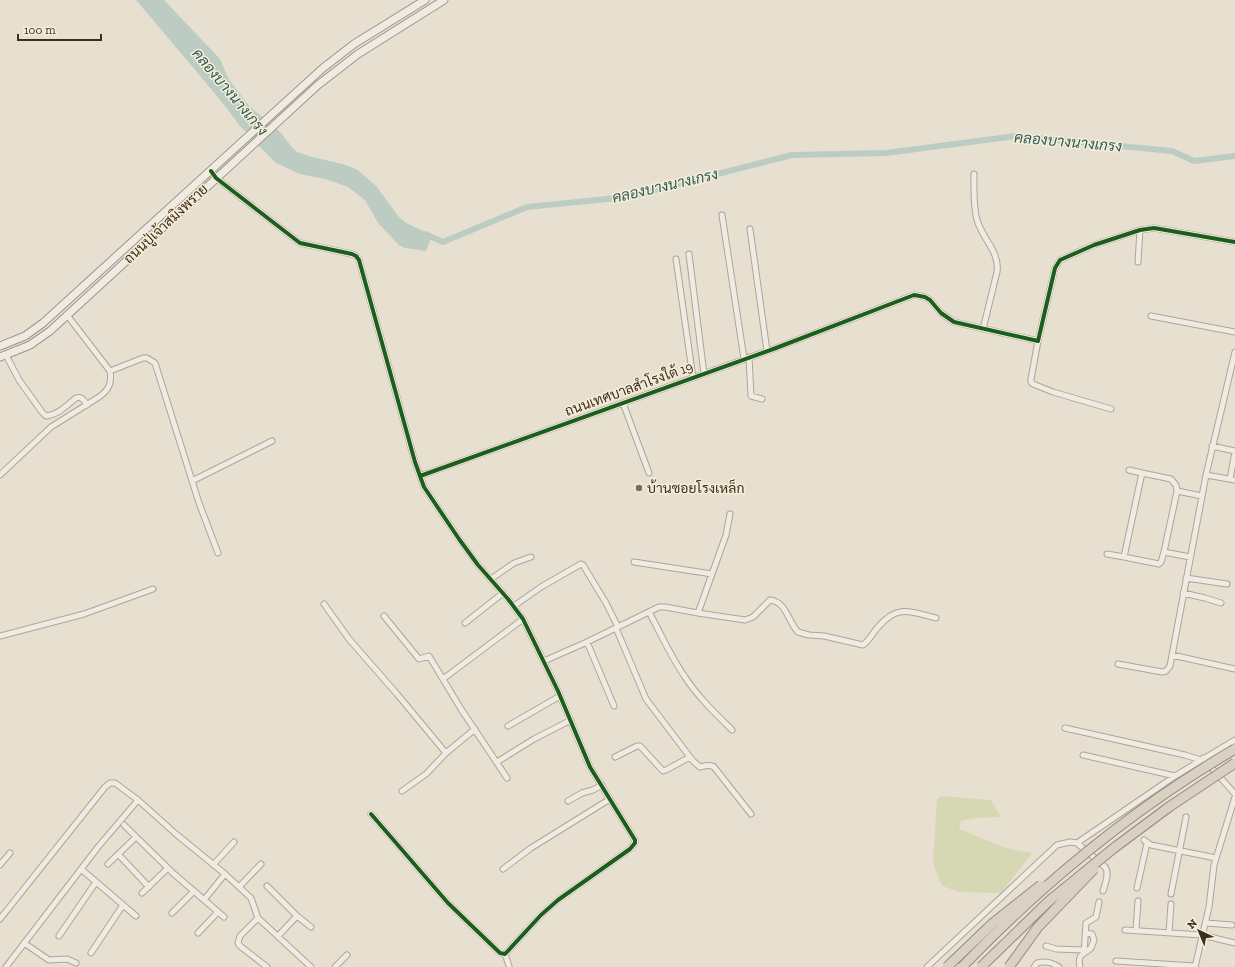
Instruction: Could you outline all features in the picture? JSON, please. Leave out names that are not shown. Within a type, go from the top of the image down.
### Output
[{"type":"highway","points":[[947,967],[978,936],[1010,909],[1128,819],[1176,785],[1235,748]]},
{"type":"highway","points":[[981,967],[1049,901],[1114,848],[1158,815],[1235,764]]},
{"type":"highway","points":[[962,967],[999,929],[1092,847]]},
{"type":"highway","points":[[1008,967],[1038,927],[1114,848]]},
{"type":"main road","name":"ถนนปู่เจ้าสมิงพราย","points":[[0,346],[25,336],[44,323],[323,68],[354,44],[425,0]]},
{"type":"main road","name":"ถนนปู่เจ้าสมิงพราย","points":[[3,356],[30,345],[50,331],[239,157],[339,68],[358,54],[444,0]]},
{"type":"street","points":[[210,171],[216,178],[300,243],[352,254],[359,260],[415,462],[424,487],[464,547],[514,606],[523,619],[571,720],[590,767],[635,840],[636,843],[634,846],[558,900],[541,915],[505,954]]},
{"type":"street","points":[[974,174],[974,210],[978,223],[997,263],[983,329]]},
{"type":"street","points":[[722,215],[751,396],[762,399]]},
{"type":"street","points":[[1111,409],[1053,392],[1031,382],[1038,341],[1057,263],[1069,255],[1094,245],[1140,230],[1154,228],[1235,242]]},
{"type":"street","points":[[750,229],[767,351]]},
{"type":"street","points":[[1138,262],[1140,230]]},
{"type":"street","points":[[689,254],[704,374]]},
{"type":"street","points":[[676,259],[693,378]]},
{"type":"street","name":"ถนนเทศบาลสำโรงใต้ 19","points":[[421,479],[914,295],[925,297],[930,300],[941,312],[954,322],[1038,341]]},
{"type":"street","points":[[0,475],[51,427],[104,394],[109,387],[112,379],[110,371],[67,315]]},
{"type":"street","points":[[1151,316],[1235,332]]},
{"type":"street","points":[[1118,664],[1162,672],[1166,671],[1170,666],[1212,446],[1235,352]]},
{"type":"street","points":[[3,356],[46,416],[59,412],[79,397],[83,398],[87,405]]},
{"type":"street","points":[[110,371],[143,358],[147,358],[155,363],[192,481],[218,553]]},
{"type":"street","points":[[623,403],[649,473]]},
{"type":"street","points":[[192,481],[272,441]]},
{"type":"street","points":[[1206,475],[1233,479],[1235,452],[1212,446]]},
{"type":"street","points":[[1107,554],[1159,564],[1164,552],[1176,492],[1176,485],[1171,479],[1129,470]]},
{"type":"street","points":[[1124,557],[1142,473]]},
{"type":"street","points":[[1176,492],[1202,496]]},
{"type":"street","points":[[698,614],[726,534],[730,514]]},
{"type":"street","points":[[1164,552],[1190,557]]},
{"type":"street","points":[[491,579],[514,563],[531,557]]},
{"type":"street","points":[[634,562],[712,574]]},
{"type":"street","points":[[514,606],[541,587],[581,564],[583,565],[606,602],[646,699],[690,757],[700,767],[712,765],[751,814]]},
{"type":"street","points":[[1186,578],[1227,584]]},
{"type":"street","points":[[0,636],[84,614],[153,589]]},
{"type":"street","points":[[465,623],[503,593]]},
{"type":"street","points":[[1183,593],[1221,603]]},
{"type":"street","points":[[544,661],[662,606],[698,614],[745,620],[753,617],[770,600],[778,602],[783,607],[798,632],[863,645],[878,626],[894,613],[902,611],[936,618]]},
{"type":"street","points":[[324,604],[349,639],[446,753]]},
{"type":"street","points":[[649,612],[677,666],[685,678],[712,710],[732,730]]},
{"type":"street","points":[[384,616],[419,659],[429,656],[507,778]]},
{"type":"street","points":[[443,679],[523,619]]},
{"type":"street","points":[[587,642],[614,706]]},
{"type":"street","points":[[1172,655],[1235,669]]},
{"type":"street","points":[[508,726],[560,696]]},
{"type":"street","points":[[497,762],[534,739],[571,720]]},
{"type":"street","points":[[1065,728],[1202,759],[1235,796],[1216,858],[1206,923],[1195,967],[1116,961]]},
{"type":"street","points":[[402,791],[426,774],[446,753],[475,729]]},
{"type":"street","points":[[1077,843],[1202,759],[1235,740]]},
{"type":"street","points":[[615,757],[637,746],[640,746],[663,771],[690,757]]},
{"type":"street","points":[[1083,755],[1176,776]]},
{"type":"street","points":[[0,919],[105,787],[110,783],[116,783],[225,874],[251,898],[258,918],[311,967]]},
{"type":"street","points":[[568,801],[582,793],[593,790],[602,785]]},
{"type":"street","points":[[503,869],[531,848],[610,799]]},
{"type":"street","points":[[6,967],[98,847],[138,800]]},
{"type":"street","points":[[371,814],[448,903],[497,951],[505,954]]},
{"type":"street","points":[[1171,894],[1186,817]]},
{"type":"street","points":[[124,825],[168,868],[224,917]]},
{"type":"street","points":[[108,864],[136,837]]},
{"type":"street","points":[[213,865],[234,842]]},
{"type":"street","points":[[927,967],[1057,845],[1070,842],[1077,843],[1107,870],[1108,873],[1103,891]]},
{"type":"street","points":[[1137,888],[1145,842],[1216,858]]},
{"type":"street","points":[[0,865],[10,853]]},
{"type":"street","points":[[118,854],[149,887]]},
{"type":"street","points":[[239,887],[261,864]]},
{"type":"street","points":[[142,893],[168,868]]},
{"type":"street","points":[[81,869],[136,916]]},
{"type":"street","points":[[204,900],[225,874]]},
{"type":"street","points":[[59,936],[96,882]]},
{"type":"street","points":[[266,886],[297,916],[311,927]]},
{"type":"street","points":[[172,913],[194,891]]},
{"type":"street","points":[[1136,930],[1138,901]]},
{"type":"street","points":[[1080,967],[1079,958],[1084,951],[1086,923],[1096,917],[1099,902]]},
{"type":"street","points":[[1169,933],[1171,904]]},
{"type":"street","points":[[91,953],[123,905]]},
{"type":"street","points":[[198,934],[218,912]]},
{"type":"street","points":[[278,936],[297,916]]},
{"type":"street","points":[[258,918],[240,936],[238,943],[267,967]]},
{"type":"street","points":[[1206,923],[1232,925]]},
{"type":"street","points":[[1125,930],[1202,935],[1235,943]]},
{"type":"street","points":[[1046,946],[1056,949],[1084,951],[1091,948],[1094,940],[1092,934],[1085,933]]},
{"type":"street","points":[[24,943],[49,960],[67,959],[76,963]]},
{"type":"street","points":[[505,954],[509,966]]},
{"type":"street","points":[[335,967],[347,955]]},
{"type":"street","points":[[1034,967],[1036,963],[1050,961],[1059,967]]},
{"type":"green space","points":[[941,796],[991,800],[1001,817],[976,818],[961,821],[959,829],[1006,848],[1032,853],[1001,893],[960,892],[942,886],[933,863],[937,800]]},
{"type":"water","points":[[136,0],[164,0],[220,59],[229,80],[250,107],[280,132],[297,152],[346,165],[358,170],[376,186],[399,217],[406,223],[432,235],[426,251],[405,248],[399,245],[378,223],[365,200],[348,187],[325,179],[300,174],[276,163],[240,126]]},
{"type":"waterway","name":"คลองบางนางเกรง","points":[[425,234],[443,242],[527,207],[627,197],[792,155],[886,153],[1016,136],[1172,151],[1194,161],[1235,156]]},
{"type":"cycle path","points":[[211,171],[216,178],[300,243],[352,254],[359,260],[415,462],[424,487],[478,565],[508,599],[523,619],[558,691],[590,767],[635,840],[635,843],[630,849],[558,900],[541,915],[505,954],[500,953],[448,903],[371,814]]},
{"type":"cycle path","points":[[420,476],[776,348],[914,295],[925,297],[930,300],[941,313],[954,322],[1038,341],[1055,268],[1060,260],[1094,245],[1140,230],[1154,228],[1235,242]]},
{"type":"place","name":"บ้านซอยโรงเหล็ก","points":[[639,488]]}]
